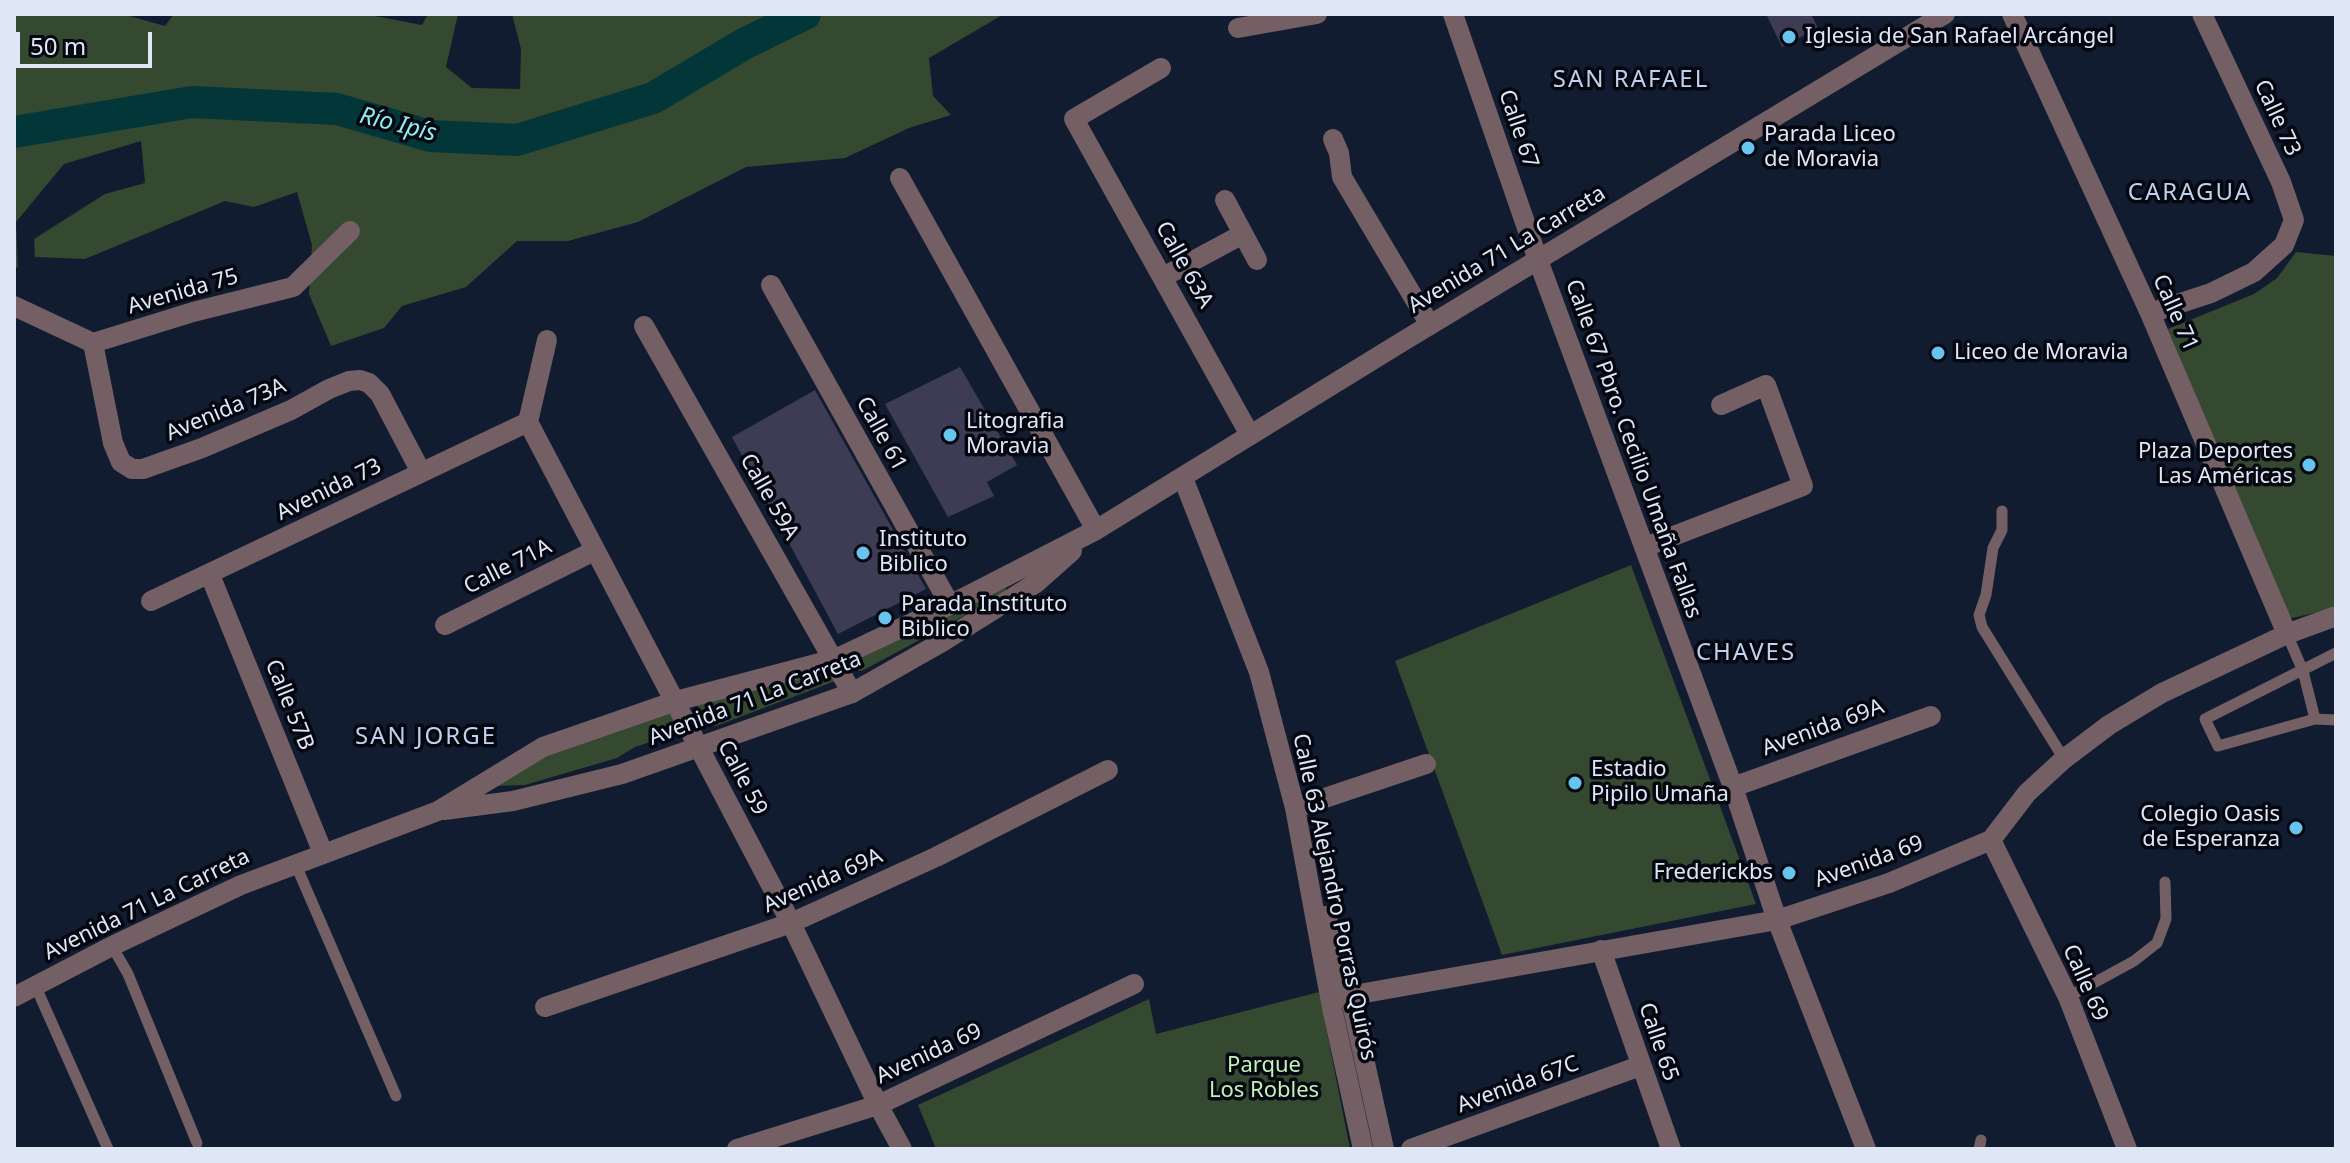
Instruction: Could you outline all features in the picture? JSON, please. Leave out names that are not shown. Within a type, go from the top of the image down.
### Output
[{"type":"street","points":[[1238,28],[1317,14]]},
{"type":"street","name":"Calle 67","points":[[1453,14],[1538,260]]},
{"type":"street","name":"Avenida 71 La Carreta","points":[[21,990],[241,885],[438,811],[543,747],[676,701],[835,659],[950,605],[1096,530],[1945,14]]},
{"type":"street","name":"Calle 71","points":[[2012,14],[2150,313],[2287,634]]},
{"type":"street","name":"Calle 73","points":[[2150,313],[2211,293],[2254,272],[2284,245],[2294,220],[2281,182],[2202,14]]},
{"type":"street","name":"Calle 63A","points":[[1161,68],[1074,119],[1250,435]]},
{"type":"street","points":[[1333,139],[1339,153],[1342,177],[1430,325]]},
{"type":"street","points":[[900,178],[1096,530]]},
{"type":"street","points":[[1225,200],[1257,260]]},
{"type":"street","name":"Avenida 75","points":[[93,343],[193,312],[293,287],[350,231]]},
{"type":"street","points":[[1163,277],[1243,234]]},
{"type":"street","name":"Calle 67 Pbro. Cecilio Umaña Fallas","points":[[1538,260],[1733,787],[1777,920],[1866,1149]]},
{"type":"street","name":"Calle 61","points":[[771,285],[950,605]]},
{"type":"street","points":[[14,306],[93,343]]},
{"type":"street","name":"Calle 59A","points":[[644,326],[852,693]]},
{"type":"street","points":[[528,422],[547,340]]},
{"type":"street","name":"Avenida 73A","points":[[93,343],[113,443],[121,462],[132,469],[143,469],[202,448],[349,381],[369,383],[380,394],[421,472]]},
{"type":"street","points":[[1645,547],[1803,486],[1766,385],[1721,405]]},
{"type":"street","name":"Avenida 73","points":[[151,601],[528,422]]},
{"type":"street","name":"Calle 59","points":[[528,422],[791,923],[902,1149]]},
{"type":"street","name":"Calle 63 Alejandro Porras Quirós","points":[[1183,478],[1259,672],[1340,997],[1384,1149]]},
{"type":"street","name":"Avenida 71 La Carreta","points":[[438,811],[513,801],[622,774],[852,693],[942,642],[1036,583],[1096,530]]},
{"type":"street","name":"Calle 71A","points":[[445,625],[594,551]]},
{"type":"street","name":"Calle 57B","points":[[210,575],[323,853]]},
{"type":"street","name":"Avenida 69","points":[[1340,997],[1777,920],[1889,883],[1991,840],[2027,793],[2064,759],[2109,725],[2162,693],[2287,634],[2336,616]]},
{"type":"street","name":"Avenida 69A","points":[[1733,787],[1931,716]]},
{"type":"street","points":[[1295,808],[1426,764]]},
{"type":"street","name":"Avenida 69A","points":[[545,1007],[791,923],[936,857],[1108,770]]},
{"type":"street","name":"Calle 69","points":[[1991,840],[2068,997],[2127,1149]]},
{"type":"street","name":"Calle 65","points":[[1601,950],[1671,1149]]},
{"type":"street","name":"Avenida 69","points":[[737,1149],[878,1105],[1134,984]]},
{"type":"street","name":"Calle 63 Alejandro Porras Quirós","points":[[1340,997],[1363,1149]]},
{"type":"street","name":"Avenida 67C","points":[[1411,1149],[1640,1066]]},
{"type":"lane","points":[[2002,511],[2002,530],[1993,548],[1986,595],[1979,615],[1982,627],[2064,759]]},
{"type":"lane","points":[[2287,634],[2303,671],[2315,719]]},
{"type":"lane","points":[[2336,653],[2205,719],[2218,746],[2315,719],[2336,720]]},
{"type":"lane","points":[[295,863],[396,1096]]},
{"type":"lane","points":[[2068,997],[2134,961],[2157,943],[2166,919],[2165,882]]},
{"type":"lane","points":[[112,946],[128,974],[197,1143]]},
{"type":"lane","points":[[21,990],[108,1149]]},
{"type":"green space","points":[[14,14],[122,14],[165,26],[174,14],[364,14],[422,25],[428,14],[458,14],[446,67],[472,88],[520,89],[521,49],[512,14],[1004,14],[929,58],[933,96],[951,115],[909,128],[845,158],[746,167],[638,222],[568,241],[517,241],[466,287],[402,306],[384,328],[331,346],[309,294],[312,245],[297,192],[254,207],[225,201],[85,259],[35,257],[34,239],[105,194],[145,183],[141,141],[64,164],[16,222],[18,268],[14,266]]},
{"type":"green space","points":[[2296,252],[2336,256],[2336,605],[2292,618],[2287,614],[2168,329],[2254,294],[2277,278]]},
{"type":"green space","name":"Estadio Pipilo Umaña","points":[[1631,565],[1756,904],[1502,955],[1395,661]]},
{"type":"green space","points":[[1006,587],[1005,594],[862,671],[852,669],[848,659]]},
{"type":"green space","points":[[834,664],[838,680],[716,726],[705,725],[697,708],[699,703]]},
{"type":"green space","points":[[671,713],[678,727],[676,732],[635,747],[617,758],[525,785],[494,786],[519,765]]},
{"type":"green space","name":"Parque Los Robles","points":[[1319,992],[1350,1149],[936,1149],[918,1105],[1149,999],[1156,1034]]},
{"type":"building","name":"Iglesia de San Rafael Arcángel","points":[[1766,14],[1811,14],[1818,28],[1782,47]]},
{"type":"building","name":"Litografia Moravia","points":[[960,367],[1017,465],[987,482],[994,496],[948,517],[885,404]]},
{"type":"building","name":"Instituto Biblico","points":[[815,390],[926,589],[838,634],[732,437]]},
{"type":"waterway","name":"Río Ipís","points":[[14,132],[192,102],[337,109],[430,136],[517,140],[653,98],[744,44],[805,14]]},
{"type":"place","name":"Iglesia de San Rafael Arcángel","points":[[1789,37]]},
{"type":"place","name":"Parada Liceo de Moravia","points":[[1748,148]]},
{"type":"place","name":"Liceo de Moravia","points":[[1938,353]]},
{"type":"place","name":"Litografia Moravia","points":[[950,435]]},
{"type":"place","name":"Plaza Deportes Las Américas","points":[[2309,465]]},
{"type":"place","name":"Instituto Biblico","points":[[863,553]]},
{"type":"place","name":"Parada Instituto Biblico","points":[[885,618]]},
{"type":"place","name":"Estadio Pipilo Umaña","points":[[1575,783]]},
{"type":"place","name":"Colegio Oasis de Esperanza","points":[[2296,828]]},
{"type":"place","name":"Frederickbs","points":[[1789,873]]},
{"type":"district","name":"SAN RAFAEL","points":[[1631,80]]},
{"type":"district","name":"CARAGUA","points":[[2190,193]]},
{"type":"district","name":"CHAVES","points":[[1746,653]]},
{"type":"district","name":"SAN JORGE","points":[[426,737]]}]
